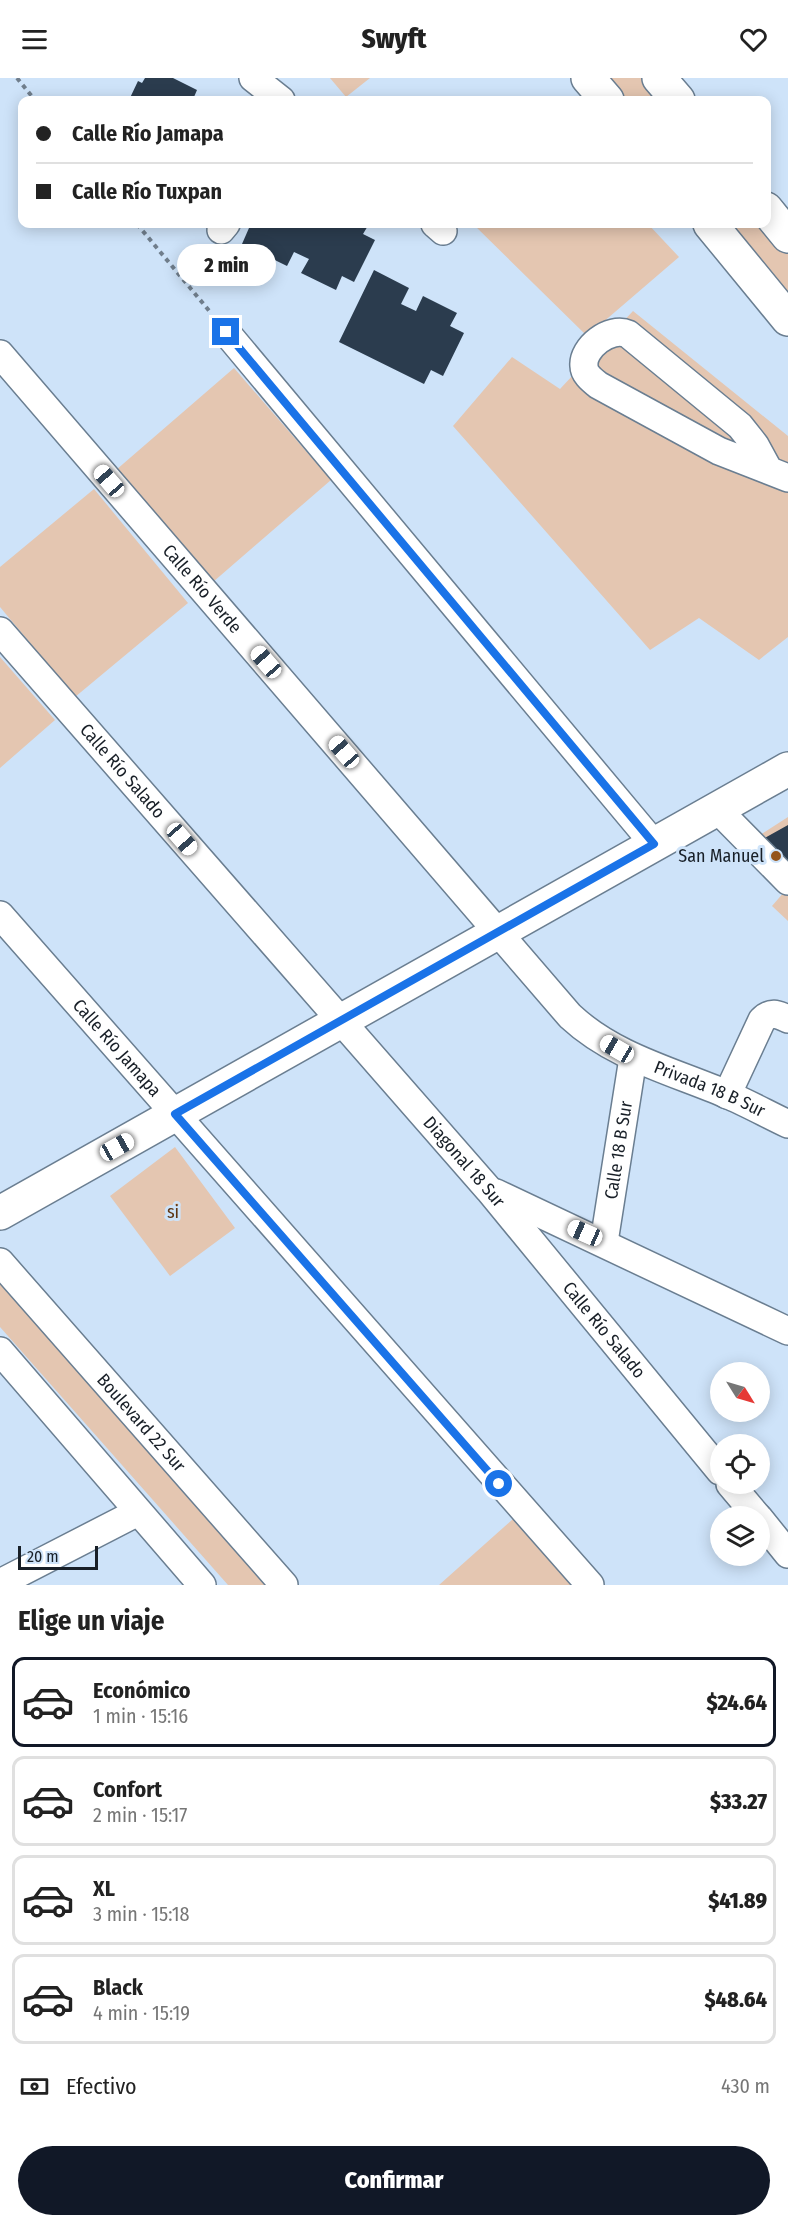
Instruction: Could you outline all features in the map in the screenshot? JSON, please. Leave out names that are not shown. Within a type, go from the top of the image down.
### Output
[{"type":"main road","points":[[588,78],[604,96]]},
{"type":"main road","points":[[660,78],[675,96]]},
{"type":"main road","points":[[771,215],[788,236]]},
{"type":"main road","points":[[713,228],[788,319]]},
{"type":"main road","points":[[0,1212],[500,933],[788,769]]},
{"type":"street","points":[[253,78],[276,96]]},
{"type":"street","points":[[613,331],[628,334],[740,426],[777,473],[719,451],[598,385],[586,373],[583,365],[586,357],[603,336],[613,331]]},
{"type":"street","points":[[226,332],[654,844]]},
{"type":"street","name":"Calle Río Verde","points":[[0,354],[500,933]]},
{"type":"street","name":"Calle Río Salado","points":[[0,631],[340,1021]]},
{"type":"street","points":[[718,810],[788,881]]},
{"type":"street","name":"Calle Río Jamapa","points":[[0,915],[590,1585]]},
{"type":"street","name":"Privada 18 B Sur","points":[[500,933],[570,1016],[584,1029],[633,1058],[727,1095],[788,1125]]},
{"type":"street","points":[[727,1095],[762,1020],[768,1014],[776,1014],[788,1019]]},
{"type":"street","name":"Diagonal 18 Sur","points":[[340,1021],[489,1190],[604,1242],[788,1331]]},
{"type":"street","name":"Calle 18 B Sur","points":[[604,1242],[633,1058]]},
{"type":"street","name":"Calle Río Salado","points":[[489,1190],[710,1459]]},
{"type":"street","name":"Boulevard 22 Sur","points":[[0,1262],[284,1585]]},
{"type":"street","points":[[0,1351],[202,1585]]},
{"type":"street","points":[[738,1494],[749,1506]]},
{"type":"street","points":[[0,1583],[138,1512]]},
{"type":"street","points":[[770,1532],[788,1554]]},
{"type":"path","points":[[17,78],[32,96]]},
{"type":"path","points":[[140,228],[226,332]]},
{"type":"green space","points":[[330,78],[370,78],[347,96]]},
{"type":"green space","points":[[588,78],[659,78],[675,96],[604,96]]},
{"type":"green space","points":[[771,227],[788,236],[788,319],[713,228]]},
{"type":"green space","points":[[477,228],[652,228],[679,257],[587,336]]},
{"type":"green space","points":[[633,311],[788,436],[788,637],[759,660],[699,618],[650,650],[453,426],[512,357],[560,389]]},
{"type":"green space","points":[[234,368],[331,480],[213,582],[116,470]]},
{"type":"green space","points":[[94,489],[188,603],[75,697],[0,607],[0,567]]},
{"type":"green space","points":[[0,657],[55,720],[0,768]]},
{"type":"green space","points":[[788,817],[788,921],[772,906],[785,891],[746,844]]},
{"type":"green space","name":"si","points":[[175,1147],[235,1228],[170,1276],[110,1196]]},
{"type":"green space","points":[[0,1284],[268,1585],[228,1585],[0,1327]]},
{"type":"green space","points":[[513,1519],[577,1585],[439,1585]]},
{"type":"building","points":[[145,78],[173,78],[197,90],[194,96],[131,96],[138,81],[142,83]]},
{"type":"building","points":[[249,228],[367,228],[363,234],[375,240],[354,282],[342,276],[336,290],[301,273],[309,259],[294,252],[287,266],[242,244]]},
{"type":"building","points":[[374,270],[409,288],[401,304],[416,311],[423,296],[457,313],[450,326],[464,333],[443,376],[431,370],[424,384],[339,342]]},
{"type":"building","name":"San Manuel","points":[[788,825],[788,868],[752,845]]},
{"type":"place","name":"San Manuel","points":[[776,856]]},
{"type":"route","points":[[226,332],[654,844],[500,933],[175,1114],[499,1484]]}]
